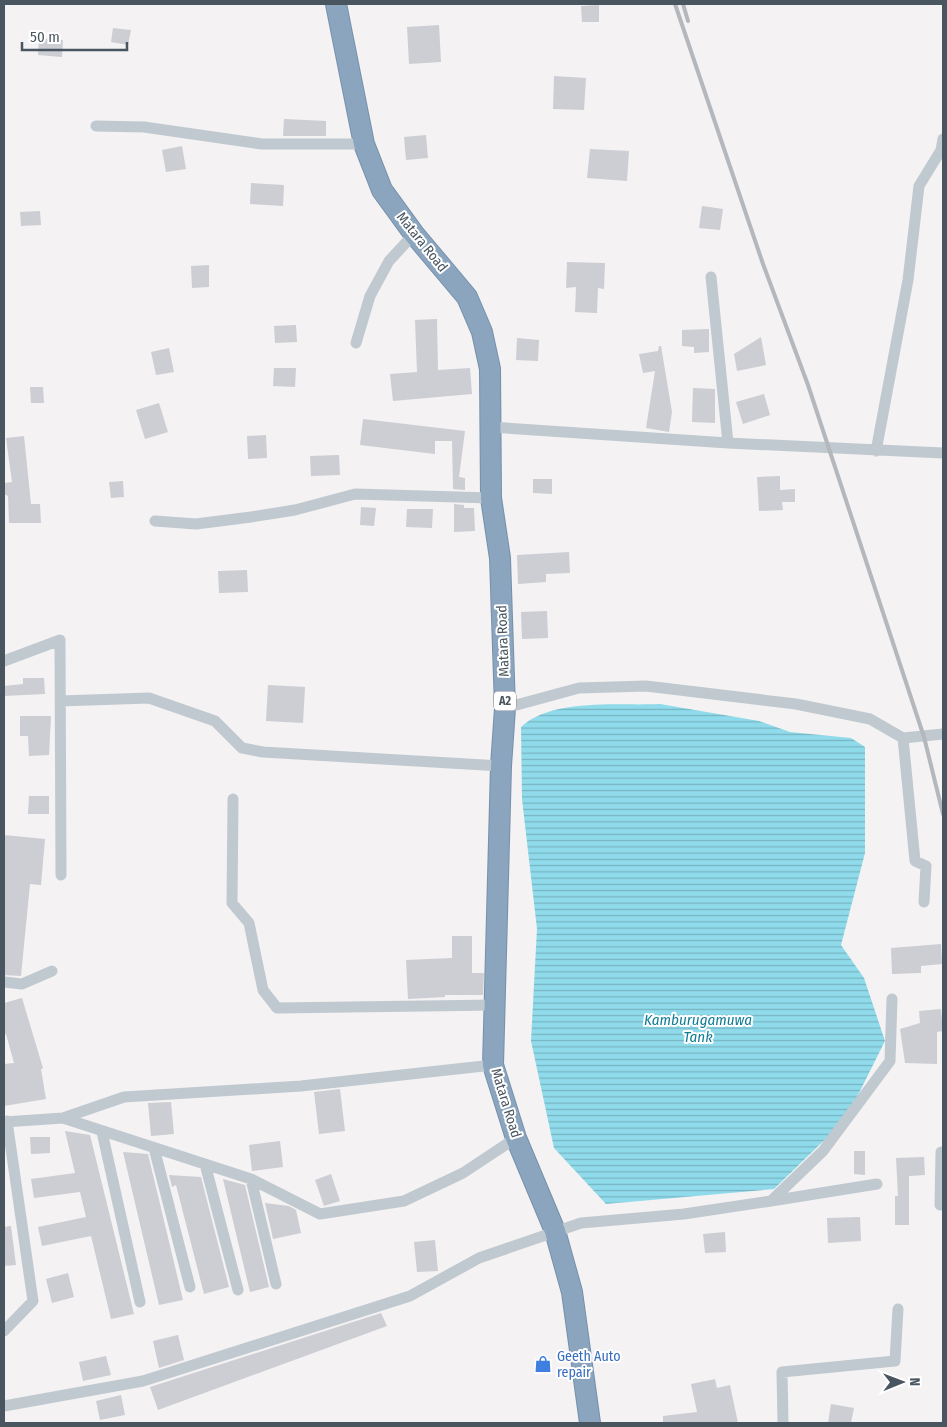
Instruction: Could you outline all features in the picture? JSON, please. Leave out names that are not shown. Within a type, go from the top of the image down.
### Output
[{"type":"highway","name":"Matara Road","points":[[336,4],[364,144],[382,190],[414,234],[467,297],[482,332],[490,368],[491,498],[500,558],[505,708],[501,766],[493,1065],[516,1138],[555,1231],[572,1292],[590,1423]]},
{"type":"street","points":[[96,126],[144,127],[262,144],[364,144]]},
{"type":"street","points":[[876,451],[908,280],[919,186],[941,150],[943,139]]},
{"type":"street","points":[[356,343],[370,296],[389,261],[414,234]]},
{"type":"street","points":[[711,277],[728,443]]},
{"type":"street","points":[[490,427],[728,443],[943,453]]},
{"type":"street","points":[[155,521],[196,524],[251,517],[295,510],[355,494],[491,498]]},
{"type":"street","points":[[4,661],[60,640],[61,875]]},
{"type":"street","points":[[505,708],[579,688],[646,686],[796,704],[870,719],[904,738],[943,734]]},
{"type":"street","points":[[60,701],[149,698],[215,721],[242,748],[263,752],[501,766]]},
{"type":"street","points":[[904,738],[915,860],[926,866],[924,902]]},
{"type":"street","points":[[233,799],[232,903],[249,923],[263,990],[277,1008],[496,1004]]},
{"type":"street","points":[[4,982],[22,984],[52,971]]},
{"type":"street","points":[[771,1201],[824,1151],[890,1061],[892,999]]},
{"type":"street","points":[[4,1331],[33,1301],[5,1121],[63,1118],[124,1097],[301,1086],[493,1065]]},
{"type":"street","points":[[63,1118],[251,1179],[320,1214],[404,1202],[462,1173],[516,1138]]},
{"type":"street","points":[[102,1132],[140,1302]]},
{"type":"street","points":[[154,1148],[190,1287]]},
{"type":"street","points":[[940,1205],[941,1152]]},
{"type":"street","points":[[205,1164],[238,1290]]},
{"type":"street","points":[[251,1179],[276,1284]]},
{"type":"street","points":[[4,1406],[143,1381],[410,1296],[479,1258],[581,1223],[684,1214],[877,1184]]},
{"type":"street","points":[[783,1423],[782,1372],[896,1361],[898,1309]]},
{"type":"water","name":"Kamburugamuwa Tank","points":[[660,704],[759,721],[790,732],[851,738],[865,747],[865,853],[841,945],[864,978],[885,1041],[846,1119],[774,1189],[606,1204],[554,1148],[531,1041],[537,929],[522,799],[521,727],[534,718],[550,711],[568,708],[587,705]]},
{"type":"building","points":[[599,5],[599,22],[582,22],[581,6]]},
{"type":"building","points":[[439,25],[441,62],[409,64],[407,27]]},
{"type":"building","points":[[113,28],[131,30],[128,45],[111,42]]},
{"type":"building","points":[[39,38],[63,40],[62,57],[38,55]]},
{"type":"building","points":[[554,76],[586,78],[584,110],[553,109]]},
{"type":"building","points":[[284,119],[326,121],[326,136],[283,136]]},
{"type":"building","points":[[426,135],[428,158],[406,160],[404,137]]},
{"type":"building","points":[[182,146],[186,169],[166,172],[162,150]]},
{"type":"building","points":[[590,149],[629,151],[627,181],[587,178]]},
{"type":"building","points":[[251,183],[284,185],[283,206],[250,204]]},
{"type":"building","points":[[702,206],[723,209],[720,230],[699,228]]},
{"type":"building","points":[[40,211],[41,225],[21,226],[20,212]]},
{"type":"building","points":[[567,262],[605,263],[604,289],[598,288],[597,313],[575,312],[576,287],[566,288]]},
{"type":"building","points":[[209,265],[209,287],[192,288],[191,266]]},
{"type":"building","points":[[437,319],[438,370],[470,368],[472,394],[393,401],[390,374],[417,372],[415,320]]},
{"type":"building","points":[[296,325],[297,342],[275,343],[274,326]]},
{"type":"building","points":[[709,329],[709,352],[694,353],[694,347],[682,346],[682,330]]},
{"type":"building","points":[[761,337],[766,365],[737,371],[734,354]]},
{"type":"building","points":[[517,338],[539,340],[538,361],[516,360]]},
{"type":"building","points":[[659,346],[661,346],[672,412],[669,432],[646,428],[655,371],[643,373],[639,354],[658,351]]},
{"type":"building","points":[[169,348],[174,372],[156,375],[151,352]]},
{"type":"building","points":[[274,368],[296,368],[295,387],[273,386]]},
{"type":"building","points":[[30,387],[43,387],[44,403],[31,403]]},
{"type":"building","points":[[693,388],[715,389],[715,423],[692,422]]},
{"type":"building","points":[[764,394],[770,415],[743,424],[736,402]]},
{"type":"building","points":[[159,403],[168,432],[145,439],[136,410]]},
{"type":"building","points":[[363,419],[465,431],[459,477],[465,478],[465,490],[453,489],[452,441],[435,441],[435,454],[360,445]]},
{"type":"building","points":[[266,435],[267,458],[248,459],[247,436]]},
{"type":"building","points":[[24,436],[31,504],[40,504],[41,523],[9,523],[8,496],[4,494],[4,483],[12,482],[6,438]]},
{"type":"building","points":[[339,455],[340,475],[311,476],[310,456]]},
{"type":"building","points":[[780,476],[780,490],[795,489],[795,502],[782,502],[783,510],[759,511],[757,477]]},
{"type":"building","points":[[533,479],[552,479],[552,494],[533,493]]},
{"type":"building","points":[[123,481],[124,497],[111,498],[109,482]]},
{"type":"building","points":[[454,504],[464,505],[464,508],[474,508],[475,531],[454,532]]},
{"type":"building","points":[[361,507],[376,508],[374,526],[360,525]]},
{"type":"building","points":[[407,509],[433,509],[432,528],[406,527]]},
{"type":"building","points":[[569,552],[570,573],[546,574],[546,582],[518,584],[517,555]]},
{"type":"building","points":[[247,570],[248,592],[219,593],[218,571]]},
{"type":"building","points":[[547,611],[548,638],[522,639],[521,612]]},
{"type":"building","points":[[23,678],[44,678],[45,694],[4,696],[4,686],[23,684]]},
{"type":"building","points":[[268,685],[305,687],[303,723],[266,721]]},
{"type":"building","points":[[20,716],[51,716],[49,755],[29,756],[28,736],[20,736]]},
{"type":"building","points":[[29,796],[49,796],[49,814],[28,814]]},
{"type":"building","points":[[4,835],[45,839],[41,885],[30,884],[21,976],[4,975]]},
{"type":"building","points":[[452,936],[472,936],[472,973],[484,973],[483,995],[445,995],[445,997],[408,999],[406,960],[452,958]]},
{"type":"building","points":[[941,944],[942,964],[921,966],[921,973],[892,974],[891,948]]},
{"type":"building","points":[[22,998],[43,1068],[41,1069],[46,1099],[4,1106],[4,1064],[14,1063],[6,1034],[4,1035],[4,1003]]},
{"type":"building","points":[[941,1009],[943,1031],[937,1032],[937,1064],[905,1063],[900,1029],[920,1023],[919,1011]]},
{"type":"building","points":[[340,1089],[345,1131],[319,1134],[314,1092]]},
{"type":"building","points":[[171,1102],[174,1134],[151,1136],[148,1103]]},
{"type":"building","points":[[65,1131],[90,1135],[134,1314],[111,1319],[91,1236],[42,1246],[38,1227],[86,1217],[80,1192],[34,1198],[31,1179],[75,1173]]},
{"type":"building","points":[[30,1137],[50,1137],[50,1153],[31,1154]]},
{"type":"building","points":[[280,1141],[283,1167],[252,1171],[249,1145]]},
{"type":"building","points":[[854,1151],[865,1151],[865,1175],[854,1174]]},
{"type":"building","points":[[123,1152],[148,1154],[183,1300],[159,1305]]},
{"type":"building","points":[[924,1157],[925,1175],[909,1176],[909,1225],[895,1225],[895,1196],[898,1196],[896,1158]]},
{"type":"building","points":[[331,1174],[340,1201],[324,1206],[315,1180]]},
{"type":"building","points":[[169,1175],[201,1177],[229,1287],[204,1294],[176,1185],[172,1187]]},
{"type":"building","points":[[223,1179],[245,1185],[269,1287],[250,1292]]},
{"type":"building","points":[[265,1203],[289,1206],[296,1210],[301,1233],[273,1239]]},
{"type":"building","points":[[860,1217],[861,1241],[828,1243],[827,1218]]},
{"type":"building","points":[[11,1226],[16,1265],[4,1266],[4,1227]]},
{"type":"building","points":[[725,1232],[726,1252],[705,1253],[703,1234]]},
{"type":"building","points":[[435,1240],[438,1271],[417,1272],[414,1242]]},
{"type":"building","points":[[68,1273],[74,1297],[52,1303],[46,1279]]},
{"type":"building","points":[[381,1313],[387,1326],[158,1410],[150,1387]]},
{"type":"building","points":[[178,1335],[184,1360],[159,1368],[153,1341]]},
{"type":"building","points":[[106,1356],[111,1375],[83,1381],[79,1362]]},
{"type":"building","points":[[715,1379],[717,1388],[730,1385],[738,1423],[663,1423],[663,1416],[697,1412],[691,1384]]},
{"type":"building","points":[[121,1395],[125,1415],[100,1420],[96,1401]]},
{"type":"building","points":[[831,1404],[854,1408],[851,1423],[828,1423]]},
{"type":"railway","points":[[675,4],[763,264],[808,385],[924,737],[943,814]]},
{"type":"railway","points":[[683,4],[688,21]]},
{"type":"place","name":"Geeth Auto repair","points":[[543,1364]]}]
